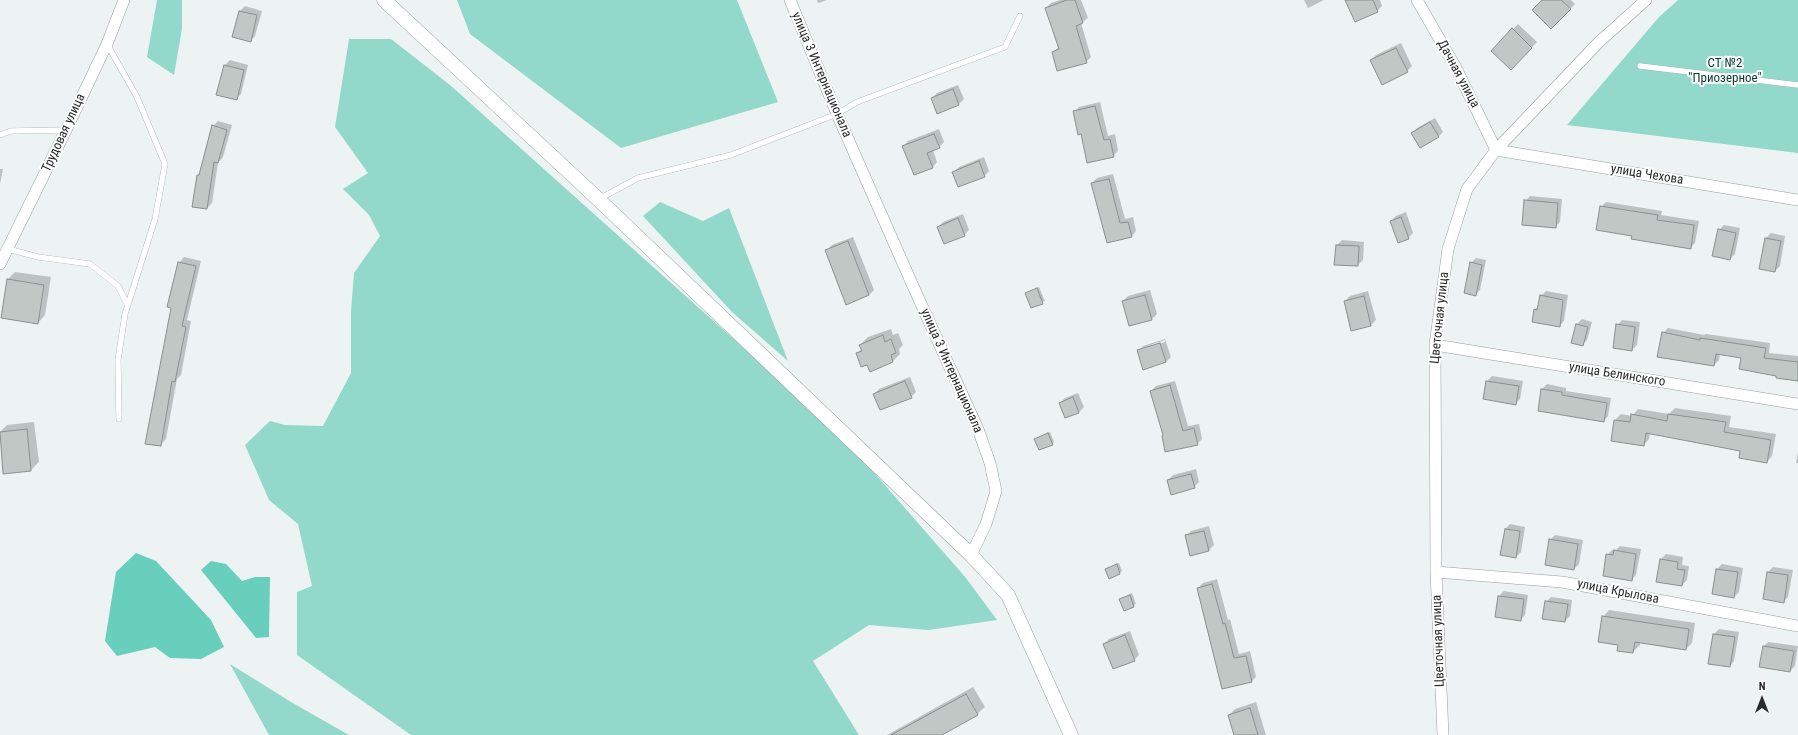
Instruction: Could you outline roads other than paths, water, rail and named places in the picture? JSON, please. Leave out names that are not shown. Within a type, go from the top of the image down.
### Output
[{"type":"street","name":"Трудовая улица","points":[[0,264],[107,44],[124,0]]},
{"type":"street","points":[[384,0],[598,199],[971,555],[1008,596],[1071,735]]},
{"type":"street","name":"улица 3 Интернационала","points":[[790,0],[837,114],[978,429],[990,463],[996,491],[986,524],[971,555]]},
{"type":"street","name":"Дачная улица","points":[[1416,0],[1455,66],[1496,150]]},
{"type":"street","name":"Цветочная улица","points":[[1443,735],[1436,572],[1435,346],[1448,249],[1467,189],[1496,150],[1599,42],[1646,0]]},
{"type":"street","name":"улица Чехова","points":[[1496,150],[1798,200]]},
{"type":"street","name":"улица Белинского","points":[[1435,346],[1798,404]]},
{"type":"street","name":"улица Крылова","points":[[1436,572],[1562,582],[1798,626]]},
{"type":"lane","points":[[598,199],[638,178],[731,155],[837,114],[857,102],[1005,47],[1020,16]]},
{"type":"lane","points":[[107,44],[137,97],[165,164],[155,219],[128,306],[118,360],[119,419]]},
{"type":"lane","points":[[1640,66],[1798,85]]},
{"type":"lane","points":[[0,135],[11,131],[66,130]]},
{"type":"lane","points":[[8,249],[38,257],[90,264],[118,286],[128,306]]},
{"type":"park label","name":"СТ №2 \"Приозерное\"","points":[[1725,72]]}]
